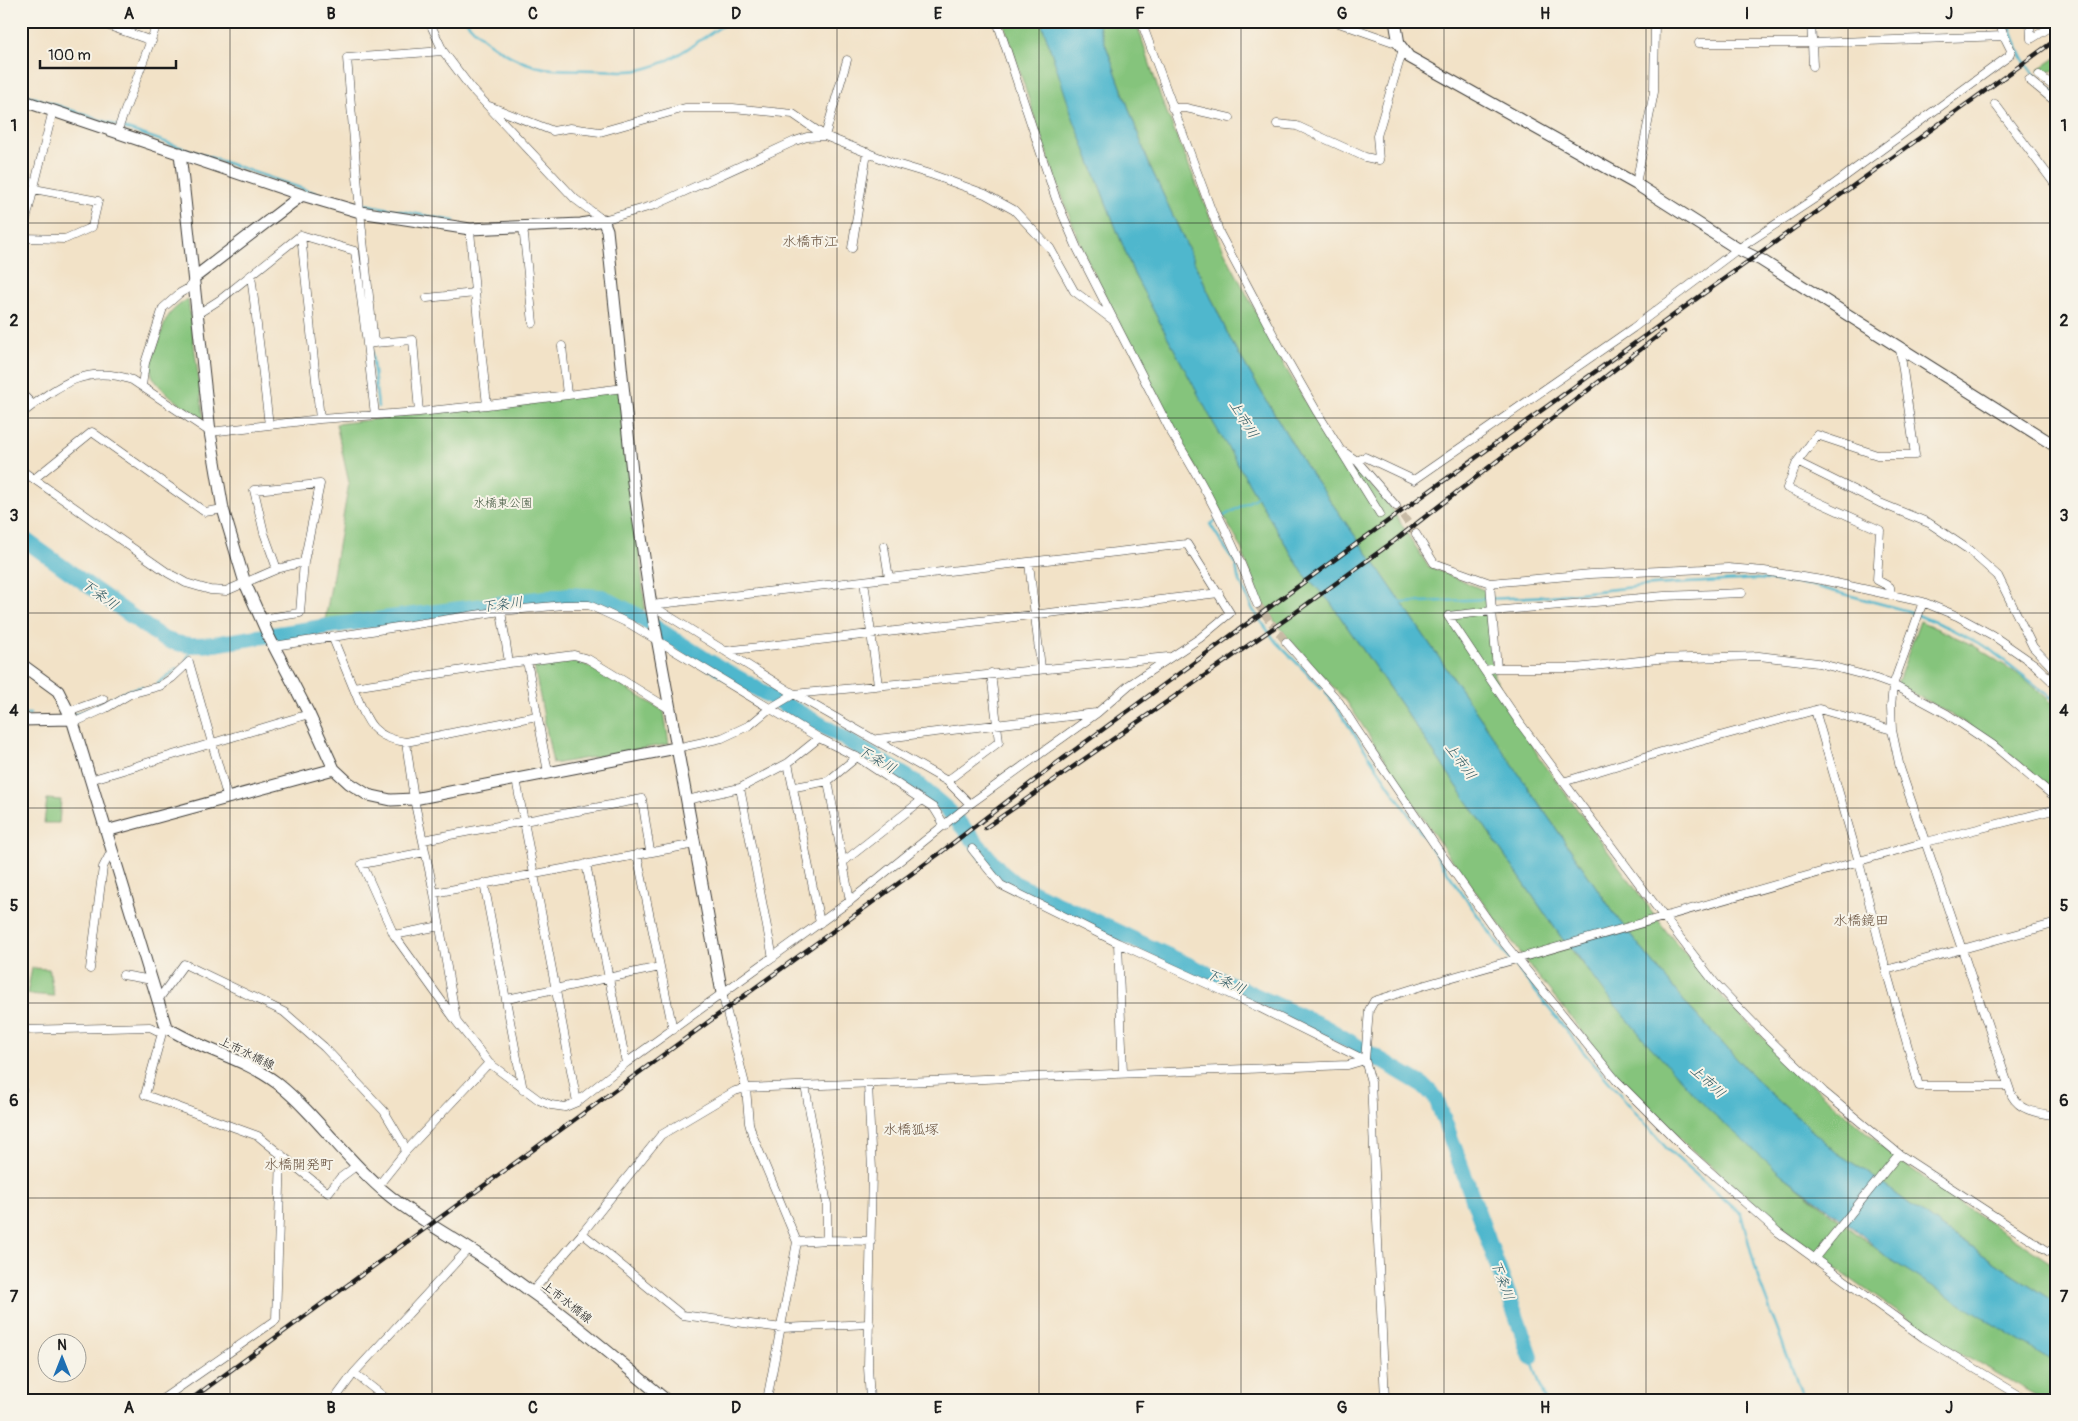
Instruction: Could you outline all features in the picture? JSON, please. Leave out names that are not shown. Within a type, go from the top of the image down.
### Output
[{"type":"street","points":[[95,21],[152,40]]},
{"type":"street","points":[[117,132],[158,21]]},
{"type":"street","points":[[429,21],[443,51],[471,88],[575,199],[603,220],[607,230],[633,482],[651,610],[668,708],[722,993],[746,1088],[749,1123],[797,1242],[767,1400]]},
{"type":"street","points":[[997,21],[1056,199],[1076,248],[1171,432],[1186,456],[1242,562],[1257,604]]},
{"type":"street","points":[[1141,21],[1220,234],[1282,351],[1380,514]]},
{"type":"street","points":[[1333,21],[1401,47]]},
{"type":"street","points":[[1395,21],[1401,47],[1409,58],[1636,184],[1738,248],[1761,260],[2057,447]]},
{"type":"street","points":[[1636,184],[1654,92],[1654,21]]},
{"type":"street","points":[[1811,21],[1812,66]]},
{"type":"street","points":[[1357,461],[1365,457],[1414,480],[1633,328],[1738,248],[1814,199],[2009,56],[2010,50],[1999,21]]},
{"type":"street","points":[[2030,21],[2031,39],[2057,23]]},
{"type":"street","points":[[1699,43],[1812,43],[2004,36]]},
{"type":"street","points":[[1276,124],[1297,126],[1365,157],[1379,160],[1377,136],[1401,47]]},
{"type":"street","points":[[375,415],[371,343],[347,58],[443,51]]},
{"type":"street","points":[[825,136],[846,60]]},
{"type":"street","points":[[2039,75],[2057,89]]},
{"type":"street","points":[[2029,80],[2057,103]]},
{"type":"street","points":[[21,100],[180,152],[302,195],[360,212],[470,229],[581,224],[603,220],[656,205],[795,141],[808,137],[825,136]]},
{"type":"street","points":[[1995,104],[2057,187]]},
{"type":"street","points":[[488,105],[553,131],[570,128],[600,132],[685,108],[733,108],[793,114],[825,136],[985,194],[1014,210],[1050,248],[1074,291],[1114,321]]},
{"type":"street","points":[[1172,108],[1186,108],[1230,118]]},
{"type":"street","points":[[34,189],[98,201],[92,227],[65,239],[22,239],[34,189],[53,110]]},
{"type":"street","points":[[180,152],[199,313],[210,432],[223,509],[245,583],[271,641],[309,714],[334,769],[349,783],[368,794],[390,800],[414,799],[722,738],[750,725],[772,707],[792,695],[991,673],[1170,657]]},
{"type":"street","points":[[852,248],[867,152]]},
{"type":"street","points":[[142,386],[150,344],[163,308],[180,292],[189,288],[195,278],[302,195]]},
{"type":"street","points":[[523,226],[533,323]]},
{"type":"street","points":[[470,229],[487,405]]},
{"type":"street","points":[[301,235],[355,250],[371,343]]},
{"type":"street","points":[[199,313],[221,299],[301,235]]},
{"type":"street","points":[[301,235],[320,419]]},
{"type":"street","points":[[251,275],[268,425]]},
{"type":"street","points":[[427,298],[475,293]]},
{"type":"street","points":[[371,343],[414,340],[419,412]]},
{"type":"street","points":[[562,346],[567,395]]},
{"type":"street","points":[[1891,594],[1890,586],[1878,580],[1880,530],[1787,488],[1797,462],[1817,435],[1878,455],[1915,455],[1900,349]]},
{"type":"street","points":[[21,414],[75,378],[103,374],[118,375],[142,386],[210,432],[320,419],[487,405],[624,388]]},
{"type":"street","points":[[21,393],[33,405]]},
{"type":"street","points":[[34,478],[92,432],[206,512],[223,509]]},
{"type":"street","points":[[1339,448],[1357,461],[1396,506]]},
{"type":"street","points":[[1797,462],[1880,503],[1929,523],[1969,550],[1998,576],[2033,647],[2052,667],[2055,675],[2054,684]]},
{"type":"street","points":[[21,470],[168,574],[186,583],[210,590],[226,591],[277,569],[304,562]]},
{"type":"street","points":[[262,621],[300,613],[304,562],[320,484],[254,490],[264,533],[277,569]]},
{"type":"street","points":[[1416,534],[1434,563],[1490,583],[1591,574],[1728,568],[1764,571],[1822,580],[1891,594],[1923,602],[1956,616],[1992,635],[2034,664],[2054,684]]},
{"type":"street","points":[[425,852],[362,864],[394,935],[489,1063],[523,1090],[551,1105],[565,1107],[577,1102],[626,1063],[850,901],[968,806],[1097,713],[1129,685],[1200,638],[1230,613],[1187,544],[864,581],[651,610]]},
{"type":"street","points":[[884,546],[889,578]]},
{"type":"street","points":[[1029,563],[1041,668]]},
{"type":"street","points":[[864,581],[878,685]]},
{"type":"street","points":[[1490,583],[1497,668]]},
{"type":"street","points":[[725,651],[1034,613],[1219,593]]},
{"type":"street","points":[[1742,593],[1664,596],[1448,616],[1522,726],[1661,918],[1715,983],[1824,1092],[1899,1154],[2057,1257]]},
{"type":"street","points":[[1923,602],[1893,685],[1891,707],[1892,730],[1900,768],[2008,1086],[2016,1103],[2027,1110],[2057,1116]]},
{"type":"street","points":[[271,641],[332,636],[501,611],[564,604],[589,605],[656,638],[772,707],[819,738],[857,757],[934,808],[948,824]]},
{"type":"street","points":[[651,610],[725,651],[792,695],[877,739],[947,781],[968,806]]},
{"type":"street","points":[[501,611],[509,663]]},
{"type":"street","points":[[332,636],[372,729],[385,736],[406,742],[537,716]]},
{"type":"street","points":[[1286,642],[1340,702],[1437,848],[1505,944],[1623,1086],[1688,1152],[1778,1232],[1924,1338],[2027,1400]]},
{"type":"street","points":[[353,687],[527,660],[574,655],[588,659],[668,708]]},
{"type":"street","points":[[1484,670],[1497,668],[1576,668],[1657,659],[1759,656],[1818,663],[1868,676],[1893,685],[1947,714],[1990,743],[2057,799]]},
{"type":"street","points":[[527,660],[548,772]]},
{"type":"street","points":[[21,720],[71,718],[106,708],[130,694],[160,686],[189,662],[227,796]]},
{"type":"street","points":[[21,664],[58,691],[71,718],[158,1000],[164,1030],[145,1095],[258,1136],[328,1193],[340,1178],[356,1166]]},
{"type":"street","points":[[947,781],[999,742],[991,673]]},
{"type":"street","points":[[71,718],[104,699]]},
{"type":"street","points":[[1563,782],[1662,752],[1819,709],[1892,730]]},
{"type":"street","points":[[1815,710],[1859,862],[1918,1086],[2008,1086]]},
{"type":"street","points":[[877,739],[1097,713]]},
{"type":"street","points":[[90,780],[309,714]]},
{"type":"street","points":[[686,800],[740,788],[788,763],[819,738]]},
{"type":"street","points":[[406,742],[414,799],[434,893],[456,1021]]},
{"type":"street","points":[[795,787],[828,781],[857,757]]},
{"type":"street","points":[[788,763],[795,787],[820,923]]},
{"type":"street","points":[[106,831],[227,796],[334,769]]},
{"type":"street","points":[[516,779],[577,1102]]},
{"type":"street","points":[[828,781],[850,901]]},
{"type":"street","points":[[740,788],[773,958]]},
{"type":"street","points":[[423,840],[642,799],[650,851]]},
{"type":"street","points":[[843,862],[922,800]]},
{"type":"street","points":[[1385,1400],[1371,1082],[1365,1060],[1369,1010],[1374,1001],[1926,842],[2057,808]]},
{"type":"street","points":[[434,893],[695,844]]},
{"type":"street","points":[[972,849],[1001,885],[1118,943],[1260,1008],[1365,1060]]},
{"type":"street","points":[[90,969],[103,867],[112,850]]},
{"type":"street","points":[[636,854],[673,1030]]},
{"type":"street","points":[[586,864],[626,1063]]},
{"type":"street","points":[[484,883],[523,1090]]},
{"type":"street","points":[[1886,970],[2057,923]]},
{"type":"street","points":[[394,935],[440,926]]},
{"type":"street","points":[[1118,943],[1123,1073]]},
{"type":"street","points":[[158,1000],[184,964],[284,1012],[324,1048],[384,1111],[404,1143],[406,1151]]},
{"type":"street","points":[[507,999],[660,967]]},
{"type":"street","points":[[124,975],[152,980]]},
{"type":"street","points":[[21,1030],[150,1026],[164,1030]]},
{"type":"street","name":"上市水橋線","points":[[164,1030],[253,1068],[277,1083],[356,1166],[378,1186],[434,1228],[469,1248],[532,1292],[666,1400]]},
{"type":"street","points":[[532,1292],[661,1135],[735,1091],[746,1088],[1348,1066],[1365,1060]]},
{"type":"street","points":[[378,1186],[406,1151],[489,1063]]},
{"type":"street","points":[[868,1084],[872,1170],[870,1400]]},
{"type":"street","points":[[805,1086],[828,1204],[827,1240]]},
{"type":"street","points":[[161,1400],[276,1320],[281,1154]]},
{"type":"street","points":[[1814,1259],[1899,1154]]},
{"type":"street","points":[[582,1233],[682,1315],[782,1328],[870,1324]]},
{"type":"street","points":[[797,1242],[827,1240],[871,1241]]},
{"type":"street","points":[[334,1400],[354,1373],[469,1248]]},
{"type":"street","points":[[354,1373],[388,1400]]},
{"type":"green space","points":[[1003,21],[1041,21],[1091,164],[1134,274],[1257,497],[1303,573],[1330,602],[1561,937],[1645,1040],[1781,1174],[1887,1257],[2057,1364],[2057,1400],[2044,1400],[1931,1336],[1807,1248],[1684,1143],[1626,1086],[1533,970],[1439,842],[1347,702],[1288,638],[1262,605],[1240,545],[1164,413],[1087,259],[1049,160]]},
{"type":"green space","points":[[1097,21],[1136,21],[1161,98],[1225,253],[1285,367],[1334,449],[1386,500],[1428,566],[1486,591],[1494,676],[1539,757],[1667,932],[1728,1003],[1800,1074],[1891,1154],[1945,1193],[2057,1267],[2057,1303],[1942,1228],[1868,1173],[1837,1153],[1762,1086],[1687,1005],[1618,919],[1305,465],[1231,341],[1149,164]]},
{"type":"green space","points":[[2057,57],[2057,70],[2042,73],[2039,69]]},
{"type":"green space","points":[[188,299],[204,420],[165,392],[153,378],[151,371],[152,359],[166,320],[176,307]]},
{"type":"green space","name":"水橋東公園","points":[[624,388],[645,609],[631,612],[602,597],[569,595],[324,626],[349,483],[336,424]]},
{"type":"green space","points":[[1920,621],[1973,645],[2024,678],[2057,707],[2057,793],[2024,766],[1962,721],[1897,684]]},
{"type":"green space","points":[[578,661],[592,668],[664,711],[669,744],[553,764],[534,666]]},
{"type":"green space","points":[[47,799],[61,800],[59,823],[44,823]]},
{"type":"green space","points":[[32,968],[49,969],[54,996],[27,994]]},
{"type":"water","name":"上市川","points":[[1041,21],[1097,21],[1149,164],[1231,341],[1305,465],[1618,919],[1687,1005],[1762,1086],[1837,1153],[1868,1173],[1942,1228],[2057,1303],[2057,1364],[1889,1259],[1855,1229],[1781,1174],[1708,1109],[1649,1045],[1561,937],[1330,602],[1303,573],[1214,424],[1134,274],[1073,118]]},
{"type":"waterway","points":[[466,21],[491,44],[523,62],[544,68],[625,71],[645,69],[662,63],[731,21]]},
{"type":"waterway","points":[[2008,21],[2025,63],[2057,95]]},
{"type":"waterway","points":[[21,93],[324,196]]},
{"type":"waterway","points":[[337,199],[454,221]]},
{"type":"waterway","points":[[371,344],[378,407]]},
{"type":"waterway","points":[[1257,497],[1210,524],[1236,565],[1238,577],[1253,610],[1276,642],[1322,688]]},
{"type":"waterway","name":"下条川","points":[[21,537],[162,638],[187,645],[214,644],[335,625],[569,595],[602,597],[631,612],[708,661],[832,731],[914,781],[948,810],[1002,873],[1014,883],[1323,1026],[1423,1085],[1436,1098],[1531,1357]]},
{"type":"waterway","points":[[1400,603],[1550,596],[1653,585],[1758,579],[1810,585],[1908,611],[1949,628],[1988,648],[2057,702]]},
{"type":"waterway","points":[[186,660],[194,646]]},
{"type":"waterway","points":[[157,684],[177,669]]},
{"type":"waterway","points":[[73,714],[78,714],[132,689],[142,687]]},
{"type":"waterway","points":[[1326,692],[1461,892],[1504,952],[1586,1055],[1668,1150],[1741,1214],[1759,1281],[1804,1400]]},
{"type":"waterway","points":[[21,714],[30,714]]},
{"type":"waterway","points":[[1531,1357],[1545,1400]]},
{"type":"tunnel","points":[[1396,506],[1416,534]]},
{"type":"tunnel","points":[[1257,604],[1286,642]]},
{"type":"railway","points":[[190,1400],[940,853],[1057,763],[1356,544],[2057,39]]},
{"type":"railway","points":[[985,828],[1292,615],[1394,541],[1663,332]]},
{"type":"district","name":"水橋市江","points":[[810,241]]},
{"type":"district","name":"水橋鏡田","points":[[1861,920]]},
{"type":"district","name":"水橋狐塚","points":[[911,1129]]},
{"type":"district","name":"水橋開発町","points":[[299,1164]]}]
